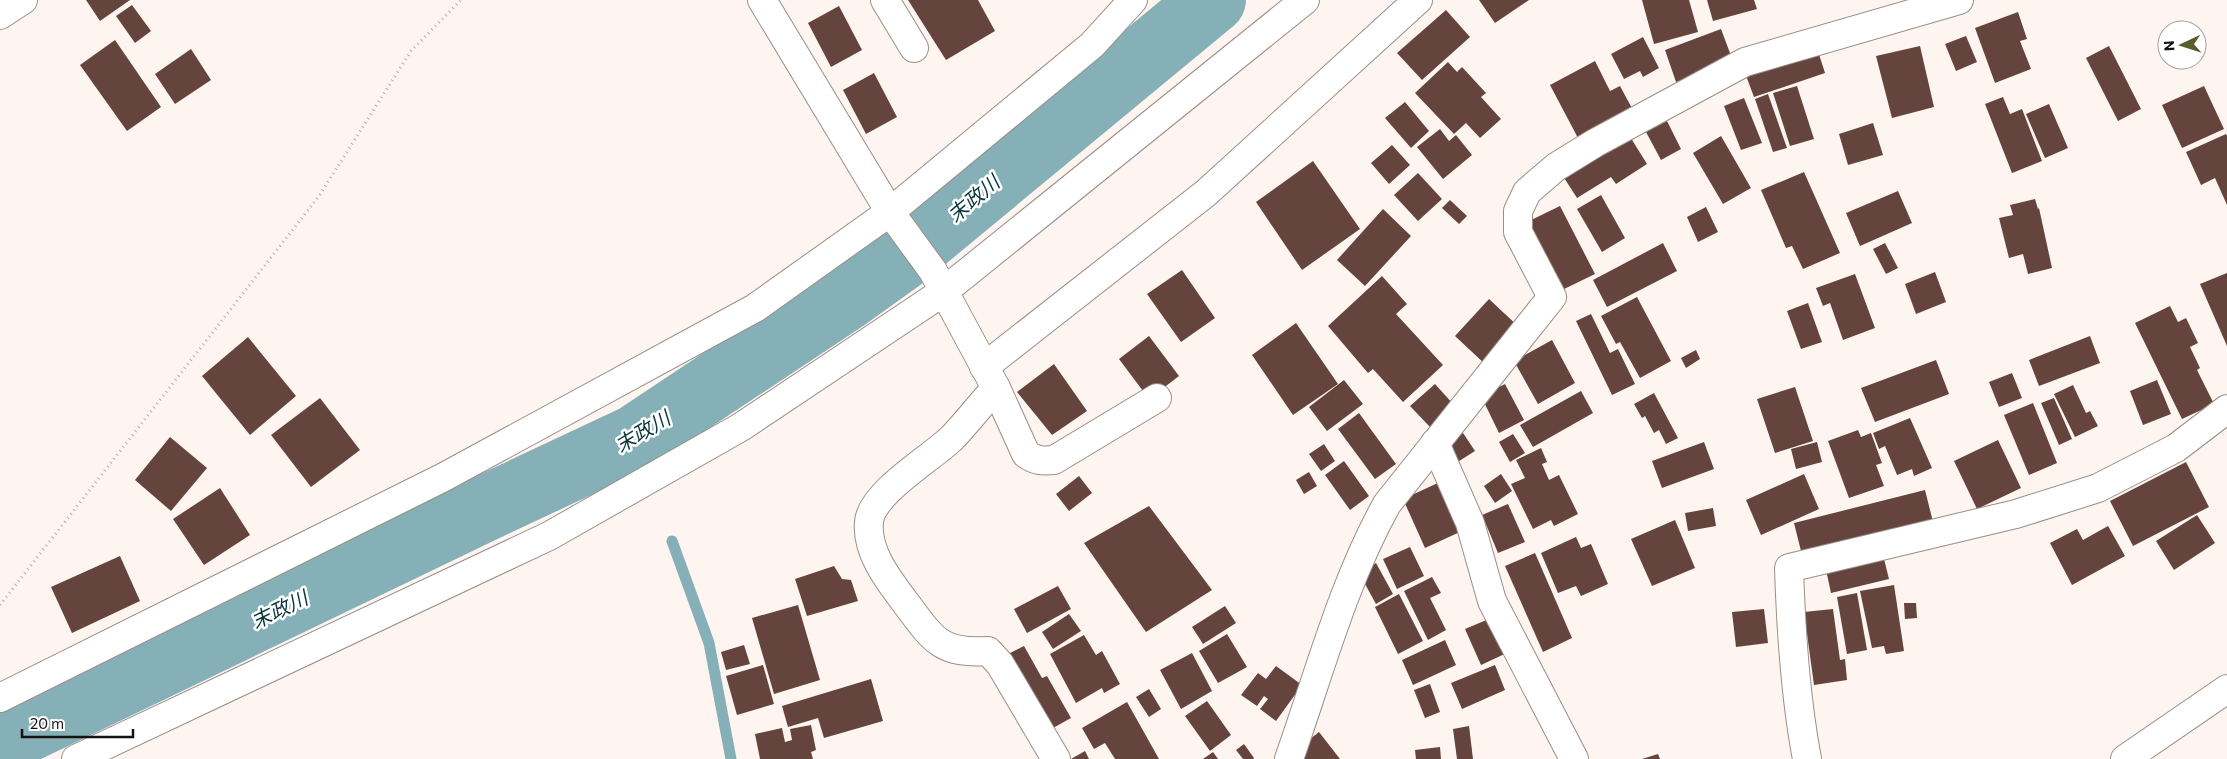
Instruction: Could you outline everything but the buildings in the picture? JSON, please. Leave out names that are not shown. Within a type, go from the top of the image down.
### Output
[{"type":"street","points":[[0,15],[23,0]]},
{"type":"street","points":[[885,0],[914,48]]},
{"type":"street","points":[[0,698],[444,477],[755,308],[894,217],[1092,45],[1133,0]]},
{"type":"street","points":[[76,759],[549,536],[741,427],[938,282],[1305,0]]},
{"type":"street","points":[[1056,759],[1000,664],[988,651],[961,651],[944,647],[921,624],[897,592],[874,555],[869,537],[869,520],[873,506],[884,493],[952,438],[990,378],[1206,193],[1418,0]]},
{"type":"street","points":[[1289,759],[1352,578],[1370,534],[1387,504],[1552,297],[1518,232],[1518,211],[1527,192],[1556,167],[1595,143],[1745,62],[1960,0]]},
{"type":"street","points":[[768,2],[894,217],[938,282],[990,378],[1026,454],[1034,460],[1054,460],[1157,398]]},
{"type":"street","points":[[1807,759],[1802,732],[1791,625],[1789,568],[2016,514],[2098,488],[2176,448],[2227,409]]},
{"type":"street","points":[[1435,443],[1470,523],[1492,601],[1574,759]]},
{"type":"street","points":[[2125,759],[2227,689]]},
{"type":"path","points":[[0,605],[319,196],[411,51],[462,0]]},
{"type":"waterway","name":"末政川","points":[[0,748],[19,733],[635,438],[847,297],[900,259],[1213,0]]},
{"type":"waterway","points":[[672,541],[709,643],[731,759]]}]
